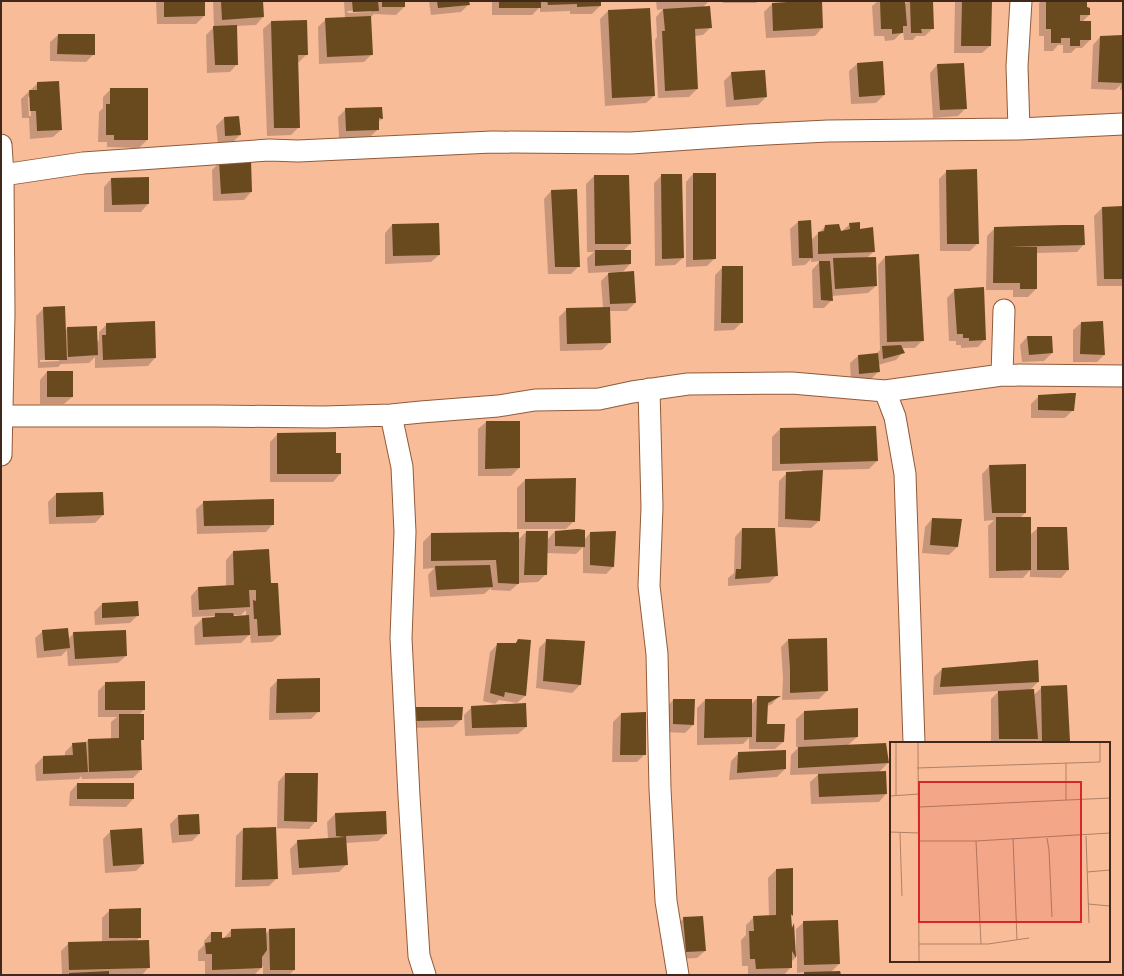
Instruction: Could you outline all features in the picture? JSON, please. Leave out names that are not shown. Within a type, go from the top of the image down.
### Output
[{"type":"street","points":[[1019,129],[1017,66],[1021,1]]},
{"type":"street","points":[[3,175],[83,163],[269,150],[298,151],[492,142],[631,144],[748,135],[828,131],[1019,129],[1123,124]]},
{"type":"street","points":[[1,145],[3,175],[4,313],[1,455]]},
{"type":"street","points":[[1002,375],[1004,310]]},
{"type":"street","points":[[1,416],[324,417],[391,415],[498,406],[535,400],[599,399],[649,389],[688,384],[792,383],[885,391],[1002,375],[1123,376]]},
{"type":"street","points":[[649,389],[652,507],[649,586],[657,654],[660,789],[666,901],[678,975]]},
{"type":"street","points":[[885,391],[895,417],[904,474],[914,742]]},
{"type":"street","points":[[391,415],[402,467],[405,532],[401,638],[409,796],[420,956],[425,975]]},
{"type":"building","points":[[164,1],[205,1],[205,16],[164,17]]},
{"type":"building","points":[[221,1],[263,1],[264,17],[222,20]]},
{"type":"building","points":[[352,1],[378,1],[379,11],[353,12]]},
{"type":"building","points":[[382,1],[405,1],[405,7],[382,7]]},
{"type":"building","points":[[437,1],[469,1],[470,5],[438,8]]},
{"type":"building","points":[[499,1],[541,1],[541,8],[499,8]]},
{"type":"building","points":[[547,1],[601,1],[601,6],[577,7],[577,4],[548,5]]},
{"type":"building","points":[[822,1],[823,28],[773,31],[772,3]]},
{"type":"building","points":[[880,1],[905,1],[907,26],[903,26],[903,33],[892,34],[892,29],[881,29]]},
{"type":"building","points":[[910,1],[933,1],[934,29],[921,29],[922,33],[911,33]]},
{"type":"building","points":[[962,1],[992,1],[991,46],[961,46]]},
{"type":"building","points":[[1046,1],[1087,1],[1087,7],[1090,8],[1090,15],[1080,15],[1080,21],[1091,21],[1091,40],[1080,40],[1080,46],[1070,46],[1070,38],[1061,38],[1061,43],[1051,43],[1051,29],[1046,29]]},
{"type":"building","points":[[710,6],[712,28],[695,29],[698,89],[665,91],[662,31],[665,31],[663,9]]},
{"type":"building","points":[[650,8],[655,96],[612,98],[608,10]]},
{"type":"building","points":[[371,16],[373,55],[327,57],[325,18]]},
{"type":"building","points":[[307,20],[308,55],[298,55],[300,128],[274,128],[271,21]]},
{"type":"building","points":[[237,25],[238,65],[215,65],[213,26]]},
{"type":"building","points":[[58,34],[95,34],[95,55],[57,54]]},
{"type":"building","points":[[1123,35],[1123,83],[1098,82],[1100,36]]},
{"type":"building","points":[[883,61],[885,95],[859,97],[857,63]]},
{"type":"building","points":[[964,63],[967,109],[940,110],[937,64]]},
{"type":"building","points":[[765,70],[767,97],[734,100],[731,72]]},
{"type":"building","points":[[59,81],[62,130],[37,131],[36,111],[30,111],[29,90],[37,90],[37,82]]},
{"type":"building","points":[[110,88],[148,88],[148,140],[114,140],[114,135],[106,135],[106,104],[110,104]]},
{"type":"building","points":[[382,107],[383,119],[379,118],[379,130],[346,131],[345,108]]},
{"type":"building","points":[[239,116],[241,135],[225,136],[224,117]]},
{"type":"building","points":[[251,160],[252,192],[221,194],[219,161]]},
{"type":"building","points":[[977,169],[979,244],[947,244],[946,170]]},
{"type":"building","points":[[693,173],[716,173],[716,259],[693,260]]},
{"type":"building","points":[[661,174],[682,174],[684,258],[662,259]]},
{"type":"building","points":[[594,175],[629,175],[631,244],[595,244]]},
{"type":"building","points":[[149,177],[149,204],[112,205],[111,178]]},
{"type":"building","points":[[577,189],[580,267],[555,267],[551,190]]},
{"type":"building","points":[[1123,206],[1123,279],[1104,279],[1102,207]]},
{"type":"building","points":[[811,220],[813,258],[799,258],[798,221]]},
{"type":"building","points":[[860,222],[860,229],[873,227],[875,252],[818,254],[818,232],[824,231],[825,225],[839,224],[841,231],[850,229],[849,223]]},
{"type":"building","points":[[439,223],[440,255],[393,256],[392,224]]},
{"type":"building","points":[[1084,225],[1085,245],[1009,247],[1037,247],[1037,289],[1020,289],[1020,283],[993,283],[994,227]]},
{"type":"building","points":[[595,250],[631,250],[631,264],[595,266]]},
{"type":"building","points":[[919,254],[924,341],[887,342],[885,256]]},
{"type":"building","points":[[876,257],[877,286],[835,289],[833,258]]},
{"type":"building","points":[[819,261],[830,261],[833,301],[821,300]]},
{"type":"building","points":[[722,266],[743,266],[743,323],[721,323]]},
{"type":"building","points":[[634,271],[636,303],[610,304],[608,273]]},
{"type":"building","points":[[984,287],[986,340],[969,341],[969,338],[963,338],[963,334],[957,334],[954,289]]},
{"type":"building","points":[[65,306],[67,360],[45,360],[43,307]]},
{"type":"building","points":[[610,307],[611,343],[567,344],[566,308]]},
{"type":"building","points":[[155,321],[156,358],[103,360],[102,335],[106,335],[106,323]]},
{"type":"building","points":[[1103,321],[1105,355],[1080,354],[1081,322]]},
{"type":"building","points":[[97,326],[98,355],[68,357],[67,327]]},
{"type":"building","points":[[1027,336],[1052,336],[1053,353],[1029,355]]},
{"type":"building","points":[[901,345],[905,353],[883,359],[882,346]]},
{"type":"building","points":[[878,353],[880,372],[859,374],[858,355]]},
{"type":"building","points":[[47,371],[73,371],[73,397],[47,397]]},
{"type":"building","points":[[1076,393],[1074,411],[1038,410],[1038,395]]},
{"type":"building","points":[[486,421],[520,421],[520,468],[485,469]]},
{"type":"building","points":[[876,426],[878,461],[780,464],[780,428]]},
{"type":"building","points":[[336,432],[336,453],[341,453],[341,474],[277,474],[277,433]]},
{"type":"building","points":[[1026,464],[1026,513],[992,513],[989,465]]},
{"type":"building","points":[[823,470],[820,521],[785,519],[786,472]]},
{"type":"building","points":[[576,478],[575,522],[525,522],[525,479]]},
{"type":"building","points":[[103,492],[104,515],[56,517],[56,493]]},
{"type":"building","points":[[274,499],[274,525],[204,526],[203,501]]},
{"type":"building","points":[[996,517],[1031,517],[1031,570],[996,571]]},
{"type":"building","points":[[932,518],[962,519],[958,547],[930,545]]},
{"type":"building","points":[[1037,527],[1067,527],[1069,570],[1037,570]]},
{"type":"building","points":[[742,528],[775,528],[778,576],[735,579],[736,569],[741,569]]},
{"type":"building","points":[[578,529],[585,530],[585,547],[555,546],[555,531]]},
{"type":"building","points":[[526,531],[548,531],[547,575],[524,575]]},
{"type":"building","points":[[616,531],[614,567],[590,565],[590,532]]},
{"type":"building","points":[[519,532],[519,584],[498,583],[496,560],[431,561],[431,533]]},
{"type":"building","points":[[269,549],[271,583],[278,583],[281,635],[258,636],[257,619],[254,619],[253,600],[256,601],[256,590],[249,590],[250,607],[199,610],[198,587],[234,585],[233,551]]},
{"type":"building","points":[[490,565],[493,587],[437,590],[435,566]]},
{"type":"building","points":[[138,601],[139,616],[102,618],[102,603]]},
{"type":"building","points":[[215,613],[233,613],[234,616],[249,615],[250,635],[203,637],[202,618],[215,617]]},
{"type":"building","points":[[68,628],[70,648],[44,651],[42,630]]},
{"type":"building","points":[[126,630],[127,656],[75,659],[73,632]]},
{"type":"building","points":[[827,638],[828,691],[790,693],[788,639]]},
{"type":"building","points":[[518,639],[531,640],[526,696],[505,692],[504,697],[490,693],[497,643],[516,643]]},
{"type":"building","points":[[546,639],[585,641],[581,685],[543,681]]},
{"type":"building","points":[[1038,660],[1039,682],[940,687],[942,668]]},
{"type":"building","points":[[320,678],[320,712],[276,713],[277,679]]},
{"type":"building","points":[[145,681],[145,710],[105,710],[105,682]]},
{"type":"building","points":[[1067,685],[1070,741],[1042,741],[1041,686]]},
{"type":"building","points":[[1034,689],[1038,739],[999,739],[998,691]]},
{"type":"building","points":[[757,696],[781,696],[768,703],[767,724],[785,724],[784,742],[756,742]]},
{"type":"building","points":[[673,699],[695,699],[694,725],[673,724]]},
{"type":"building","points":[[705,699],[752,699],[752,737],[704,738]]},
{"type":"building","points":[[526,703],[527,727],[472,728],[471,706]]},
{"type":"building","points":[[414,707],[463,707],[462,720],[414,721]]},
{"type":"building","points":[[858,708],[858,737],[804,740],[804,711]]},
{"type":"building","points":[[646,712],[646,755],[620,755],[621,713]]},
{"type":"building","points":[[119,714],[144,714],[144,740],[141,740],[142,770],[89,772],[88,739],[119,738]]},
{"type":"building","points":[[86,742],[88,772],[43,774],[43,756],[73,755],[72,743]]},
{"type":"building","points":[[886,743],[889,763],[798,768],[798,747]]},
{"type":"building","points":[[786,750],[786,769],[737,773],[738,752]]},
{"type":"building","points":[[886,771],[887,794],[819,797],[818,774]]},
{"type":"building","points":[[285,773],[318,773],[317,822],[284,821]]},
{"type":"building","points":[[77,783],[134,783],[134,799],[77,799]]},
{"type":"building","points":[[386,811],[387,834],[346,836],[348,865],[299,868],[297,840],[345,837],[336,836],[335,813]]},
{"type":"building","points":[[199,814],[200,834],[179,835],[178,815]]},
{"type":"building","points":[[276,827],[278,879],[242,880],[243,828]]},
{"type":"building","points":[[142,828],[144,864],[113,866],[110,830]]},
{"type":"building","points":[[793,868],[793,916],[791,914],[792,928],[794,923],[796,958],[792,951],[792,968],[756,969],[755,959],[750,959],[749,931],[754,931],[753,916],[776,915],[776,869]]},
{"type":"building","points":[[141,908],[141,938],[109,938],[109,909]]},
{"type":"building","points":[[703,916],[706,951],[686,952],[683,917]]},
{"type":"building","points":[[838,920],[840,964],[804,965],[803,921]]},
{"type":"building","points":[[266,928],[267,950],[262,957],[262,968],[212,970],[212,954],[206,954],[205,943],[211,942],[211,932],[222,932],[222,938],[231,937],[231,929]]},
{"type":"building","points":[[295,928],[295,970],[270,970],[269,929]]},
{"type":"building","points":[[149,940],[150,968],[69,970],[68,942]]},
{"type":"building","points":[[109,971],[109,975],[69,975],[69,973]]},
{"type":"building","points":[[840,971],[841,975],[804,975],[804,972]]}]
